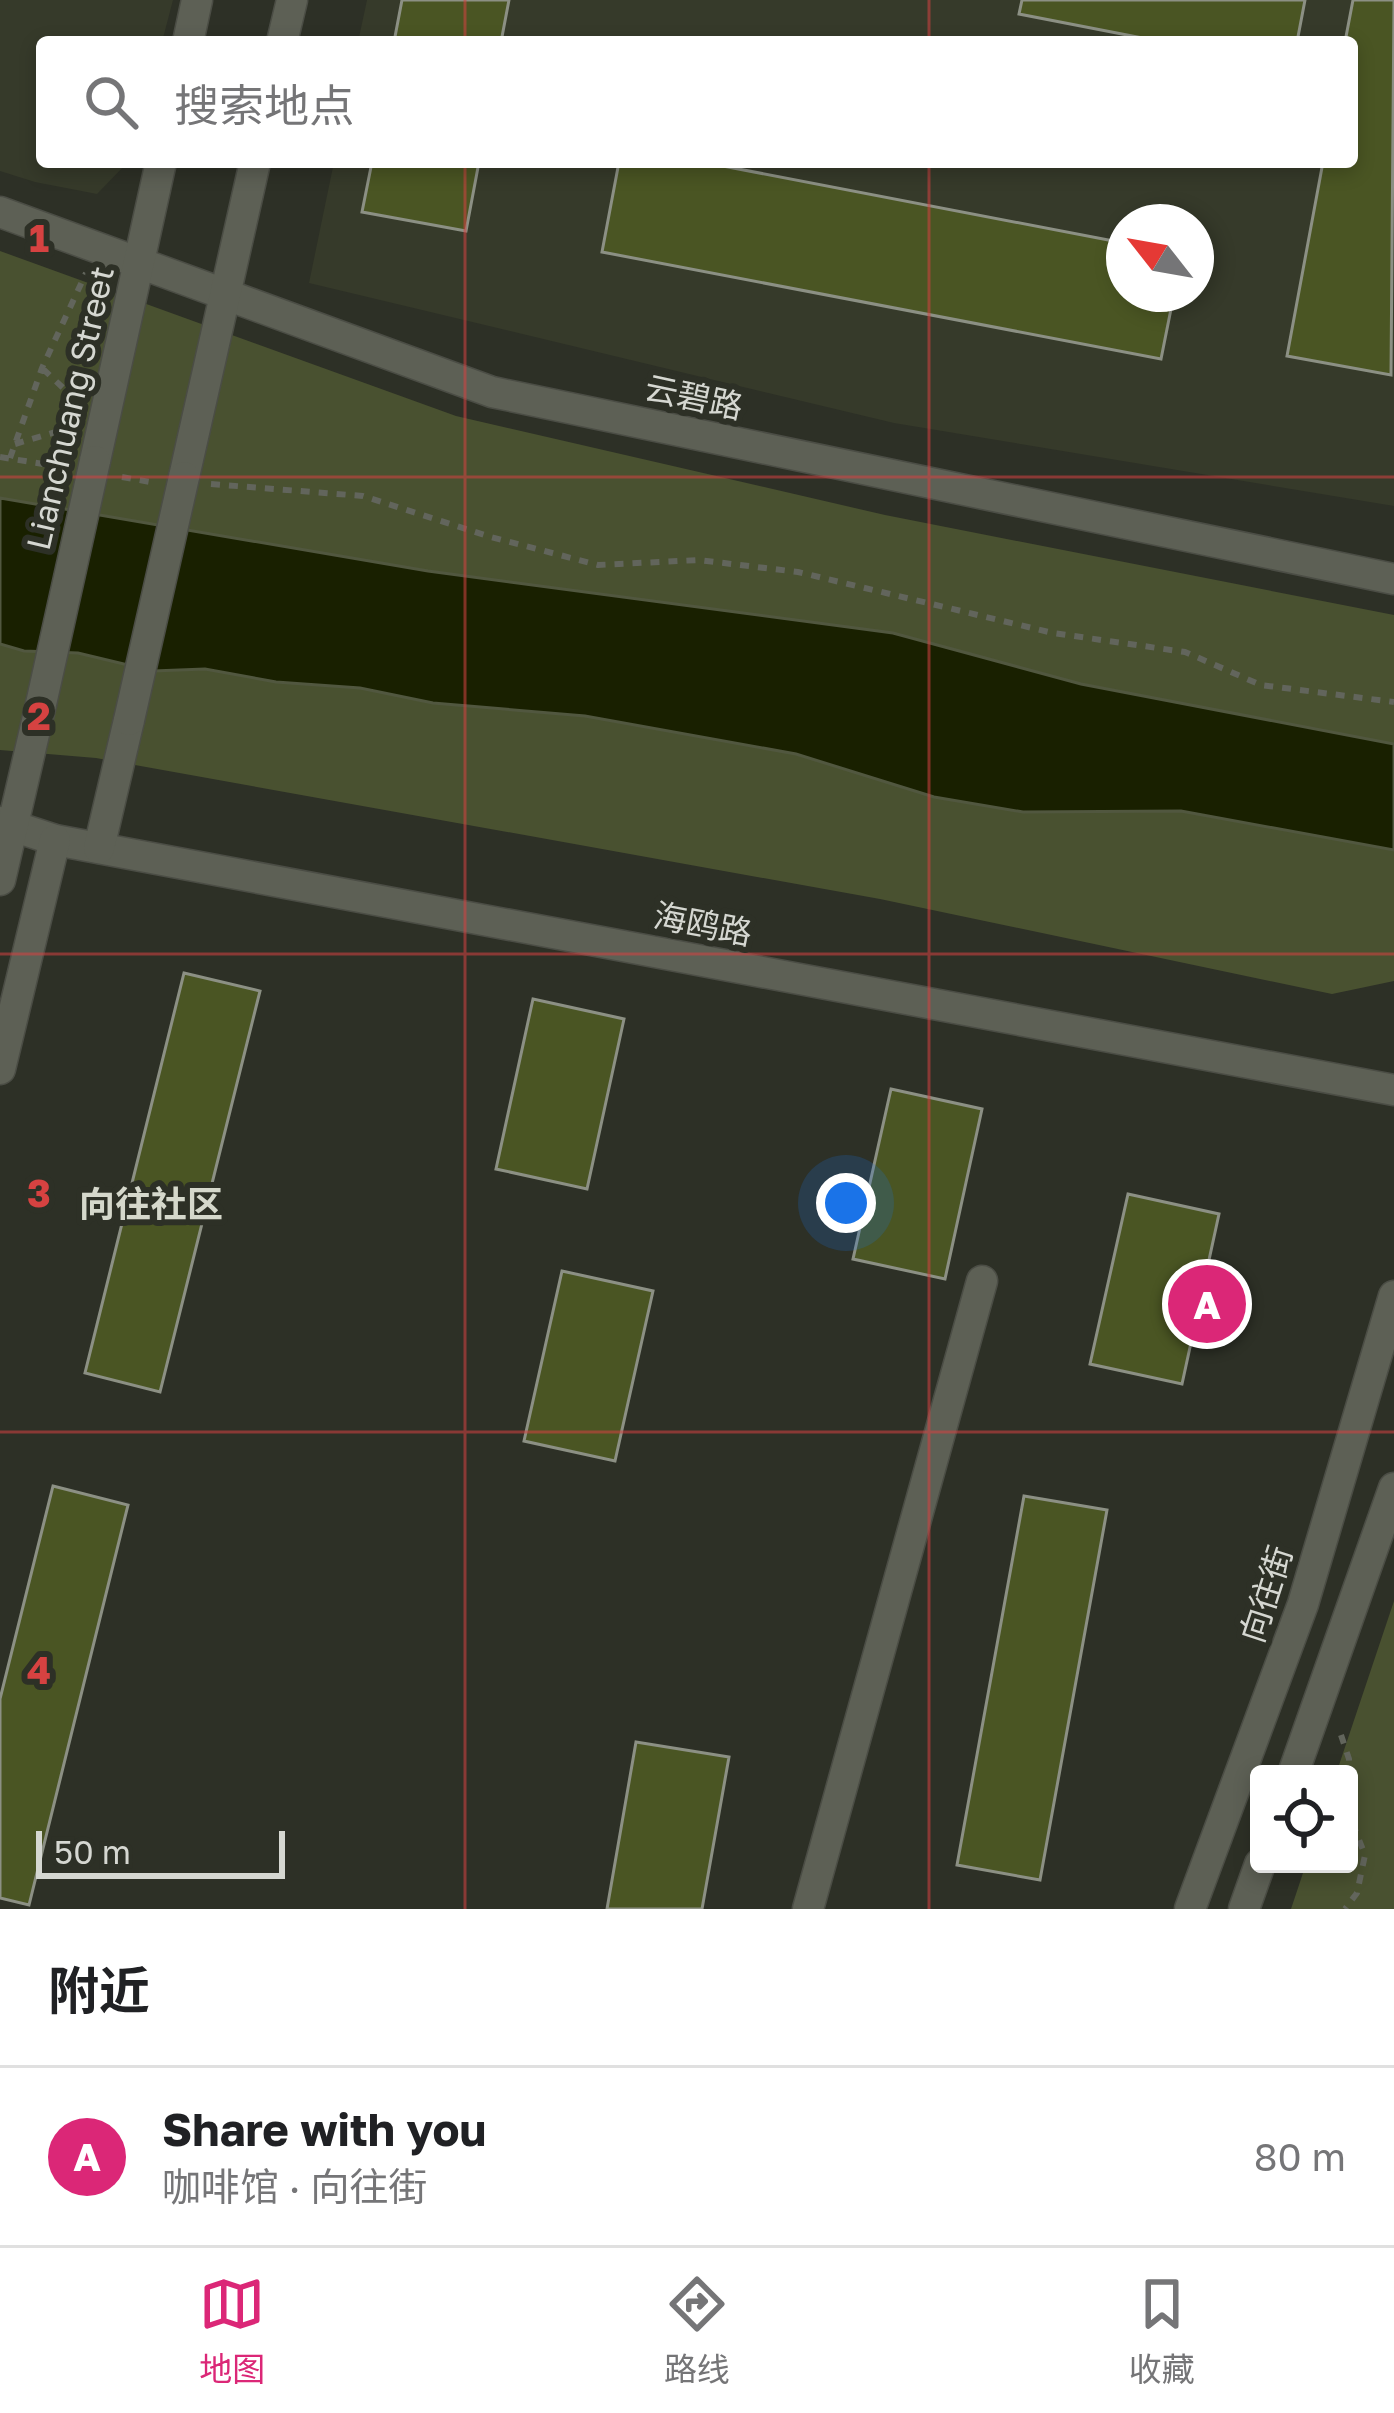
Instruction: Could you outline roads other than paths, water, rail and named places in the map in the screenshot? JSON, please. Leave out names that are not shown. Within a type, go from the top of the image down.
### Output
[{"type":"street","points":[[189,36],[197,0]]},
{"type":"street","points":[[283,36],[292,0]]},
{"type":"street","name":"Lianchuang Street","points":[[0,880],[6,824],[97,469],[160,168]]},
{"type":"street","points":[[99,848],[254,168]]},
{"type":"street","name":"云碧路","points":[[0,212],[492,392],[1394,580]]},
{"type":"street","name":"海鸥路","points":[[6,824],[55,840],[1394,1090]]},
{"type":"street","points":[[0,1069],[55,840]]},
{"type":"street","points":[[808,1909],[982,1281]]},
{"type":"street","name":"向往街","points":[[1190,1909],[1303,1604],[1394,1297]]},
{"type":"street","points":[[1296,1765],[1394,1488]]},
{"type":"street","points":[[1244,1909],[1257,1873]]},
{"type":"place","name":"Share with you","points":[[1207,1304]]},
{"type":"district","name":"向往社区","points":[[151,1204]]}]
